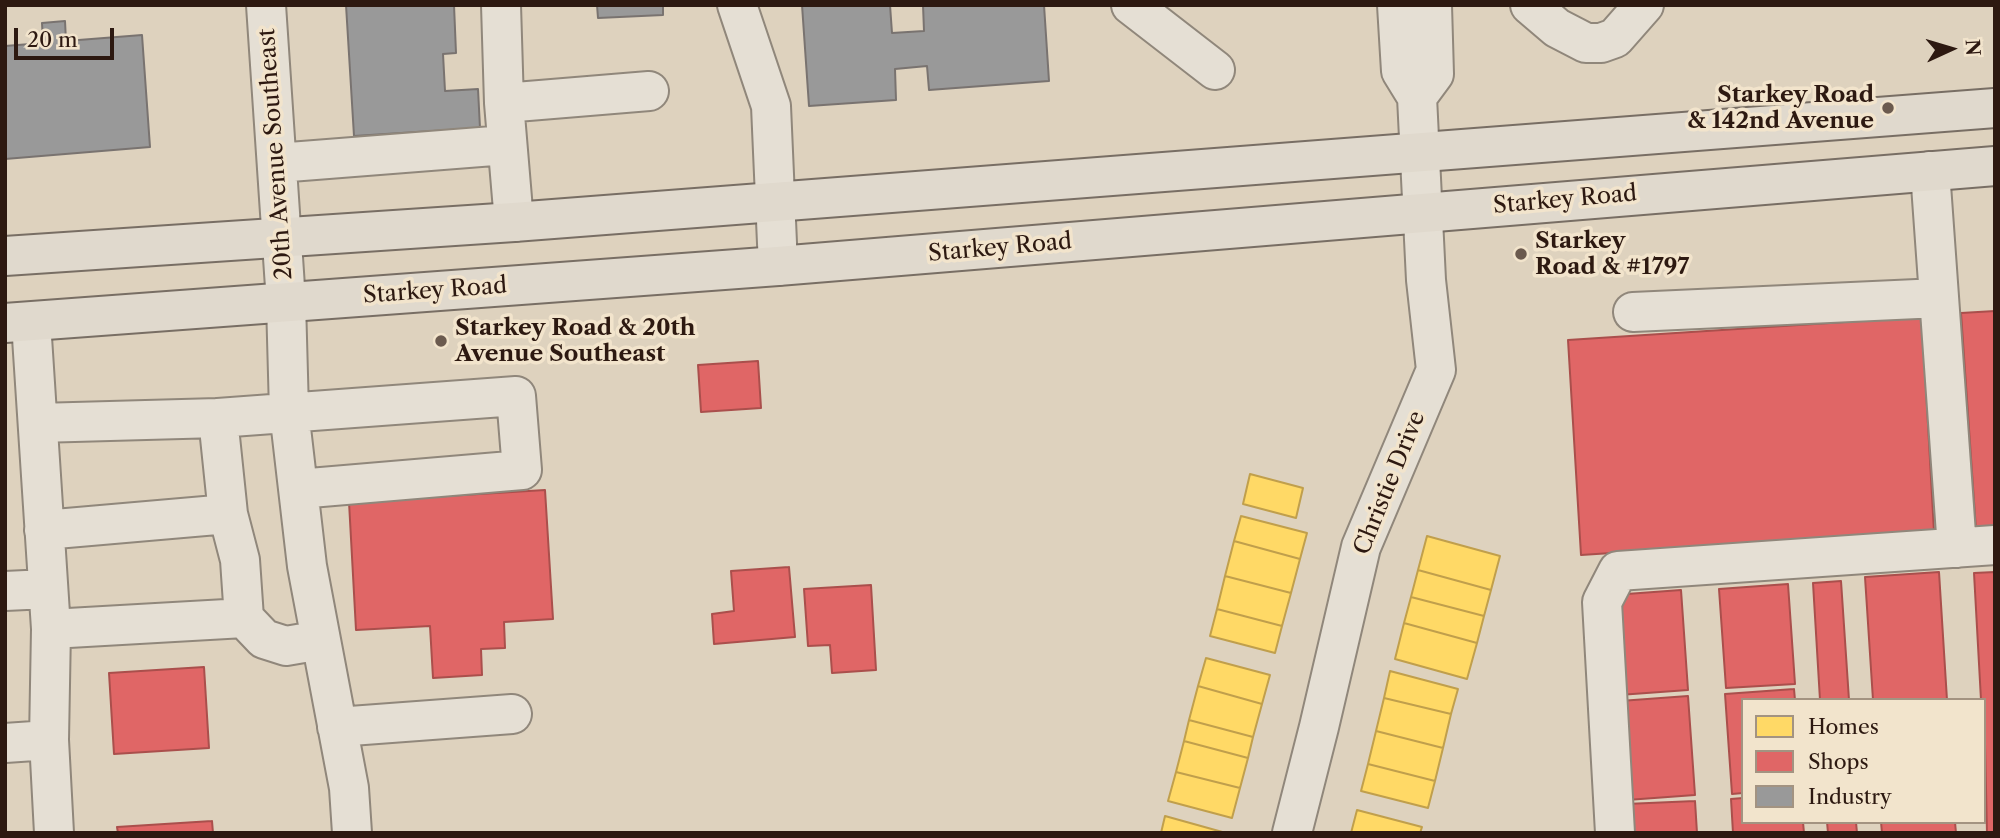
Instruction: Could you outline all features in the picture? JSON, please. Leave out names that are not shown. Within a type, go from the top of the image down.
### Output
[{"type":"main road","points":[[5,256],[514,222],[1995,108]]},
{"type":"main road","name":"Starkey Road","points":[[18,323],[778,266],[1995,166]]},
{"type":"street","name":"20th Avenue Southeast","points":[[266,5],[286,302],[289,411],[307,566],[349,788],[352,833]]},
{"type":"street","points":[[501,5],[506,145],[514,222]]},
{"type":"street","points":[[737,5],[771,106],[778,266]]},
{"type":"street","points":[[1131,5],[1215,70]]},
{"type":"street","points":[[1397,5],[1401,71],[1417,97],[1434,74],[1432,5]]},
{"type":"street","points":[[1530,5],[1557,28],[1587,43],[1601,43],[1615,38],[1644,5]]},
{"type":"street","points":[[505,103],[649,91]]},
{"type":"street","name":"Christie Drive","points":[[1292,833],[1361,547],[1436,370],[1426,279],[1417,97]]},
{"type":"street","points":[[278,163],[506,145]]},
{"type":"street","points":[[1930,171],[1956,548]]},
{"type":"street","points":[[1633,312],[1939,298]]},
{"type":"street","points":[[18,323],[27,435],[44,530],[51,629],[49,740],[54,833]]},
{"type":"street","points":[[27,435],[289,411],[516,396],[522,470],[298,489]]},
{"type":"street","points":[[218,418],[228,514],[240,560],[244,618],[264,639],[286,646],[321,640]]},
{"type":"street","points":[[44,530],[228,514]]},
{"type":"street","points":[[1615,833],[1602,602],[1618,571],[1995,545]]},
{"type":"street","points":[[5,591],[47,589]]},
{"type":"street","points":[[51,629],[244,618]]},
{"type":"street","points":[[337,727],[512,714]]},
{"type":"street","points":[[5,743],[49,740]]},
{"type":"building: Homes","points":[[1250,474],[1303,488],[1296,518],[1243,504]]},
{"type":"building: Homes","points":[[1241,516],[1307,533],[1300,559],[1234,541]]},
{"type":"building: Homes","points":[[1427,536],[1500,556],[1491,590],[1418,570]]},
{"type":"building: Homes","points":[[1234,541],[1300,559],[1291,593],[1225,576]]},
{"type":"building: Homes","points":[[1418,570],[1491,590],[1484,616],[1411,597]]},
{"type":"building: Homes","points":[[1225,576],[1291,593],[1282,626],[1217,609]]},
{"type":"building: Homes","points":[[1411,597],[1484,616],[1477,643],[1404,623]]},
{"type":"building: Homes","points":[[1217,609],[1282,626],[1275,653],[1210,636]]},
{"type":"building: Homes","points":[[1404,623],[1477,643],[1467,679],[1395,659]]},
{"type":"building: Homes","points":[[1206,658],[1270,675],[1262,704],[1198,686]]},
{"type":"building: Homes","points":[[1390,671],[1458,689],[1451,714],[1384,698]]},
{"type":"building: Homes","points":[[1198,686],[1262,704],[1253,737],[1189,720]]},
{"type":"building: Homes","points":[[1384,698],[1451,714],[1443,748],[1376,731]]},
{"type":"building: Homes","points":[[1189,720],[1253,737],[1248,758],[1184,741]]},
{"type":"building: Homes","points":[[1376,731],[1443,748],[1435,781],[1368,764]]},
{"type":"building: Homes","points":[[1184,741],[1248,758],[1240,788],[1176,772]]},
{"type":"building: Homes","points":[[1368,764],[1435,781],[1428,808],[1361,791]]},
{"type":"building: Homes","points":[[1176,772],[1240,788],[1232,818],[1168,801]]},
{"type":"building: Homes","points":[[1357,810],[1422,827],[1420,833],[1351,833]]},
{"type":"building: Homes","points":[[1165,816],[1226,833],[1161,833]]},
{"type":"building: Shops","points":[[1995,311],[1995,529],[1976,530],[1961,313]]},
{"type":"building: Shops","points":[[1922,317],[1934,532],[1581,555],[1568,340]]},
{"type":"building: Shops","points":[[758,361],[761,408],[701,412],[698,365]]},
{"type":"building: Shops","points":[[545,490],[553,619],[504,622],[505,648],[481,649],[482,675],[433,678],[430,626],[356,630],[349,502]]},
{"type":"building: Shops","points":[[789,567],[795,637],[714,644],[712,614],[734,611],[731,571]]},
{"type":"building: Shops","points":[[1939,572],[1947,698],[1873,698],[1865,577]]},
{"type":"building: Shops","points":[[1995,572],[1995,833],[1987,833],[1986,698],[1981,698],[1974,573]]},
{"type":"building: Shops","points":[[1841,581],[1849,698],[1820,698],[1813,583]]},
{"type":"building: Shops","points":[[1788,584],[1795,684],[1726,688],[1719,589]]},
{"type":"building: Shops","points":[[871,585],[876,670],[832,673],[830,645],[808,646],[804,589]]},
{"type":"building: Shops","points":[[1681,590],[1688,690],[1619,695],[1613,595]]},
{"type":"building: Shops","points":[[204,667],[209,748],[114,754],[109,673]]},
{"type":"building: Shops","points":[[1794,689],[1795,698],[1741,698],[1741,793],[1732,794],[1725,694]]},
{"type":"building: Shops","points":[[1688,696],[1695,795],[1627,800],[1620,701]]},
{"type":"building: Shops","points":[[1741,798],[1741,824],[1803,824],[1804,833],[1733,833],[1731,799]]},
{"type":"building: Shops","points":[[1695,801],[1697,833],[1628,833],[1626,804]]},
{"type":"building: Shops","points":[[212,821],[213,833],[118,833],[117,827]]},
{"type":"building: Shops","points":[[1827,824],[1856,824],[1857,833],[1828,833]]},
{"type":"building: Shops","points":[[1881,824],[1955,824],[1956,833],[1882,833]]},
{"type":"building: Industry","points":[[346,5],[454,5],[456,53],[443,54],[445,91],[478,89],[480,128],[354,136]]},
{"type":"building: Industry","points":[[597,5],[663,5],[663,15],[598,18]]},
{"type":"building: Industry","points":[[802,5],[890,5],[892,33],[924,31],[923,5],[1044,5],[1049,81],[929,90],[927,66],[895,69],[896,100],[809,106]]},
{"type":"building: Industry","points":[[65,21],[66,41],[142,35],[150,147],[5,159],[5,46],[43,43],[42,23]]},
{"type":"place","name":"Starkey Road & 142nd Avenue","points":[[1888,108]]},
{"type":"place","name":"Starkey Road & #1797","points":[[1521,254]]},
{"type":"place","name":"Starkey Road & 20th Avenue Southeast","points":[[441,341]]}]
